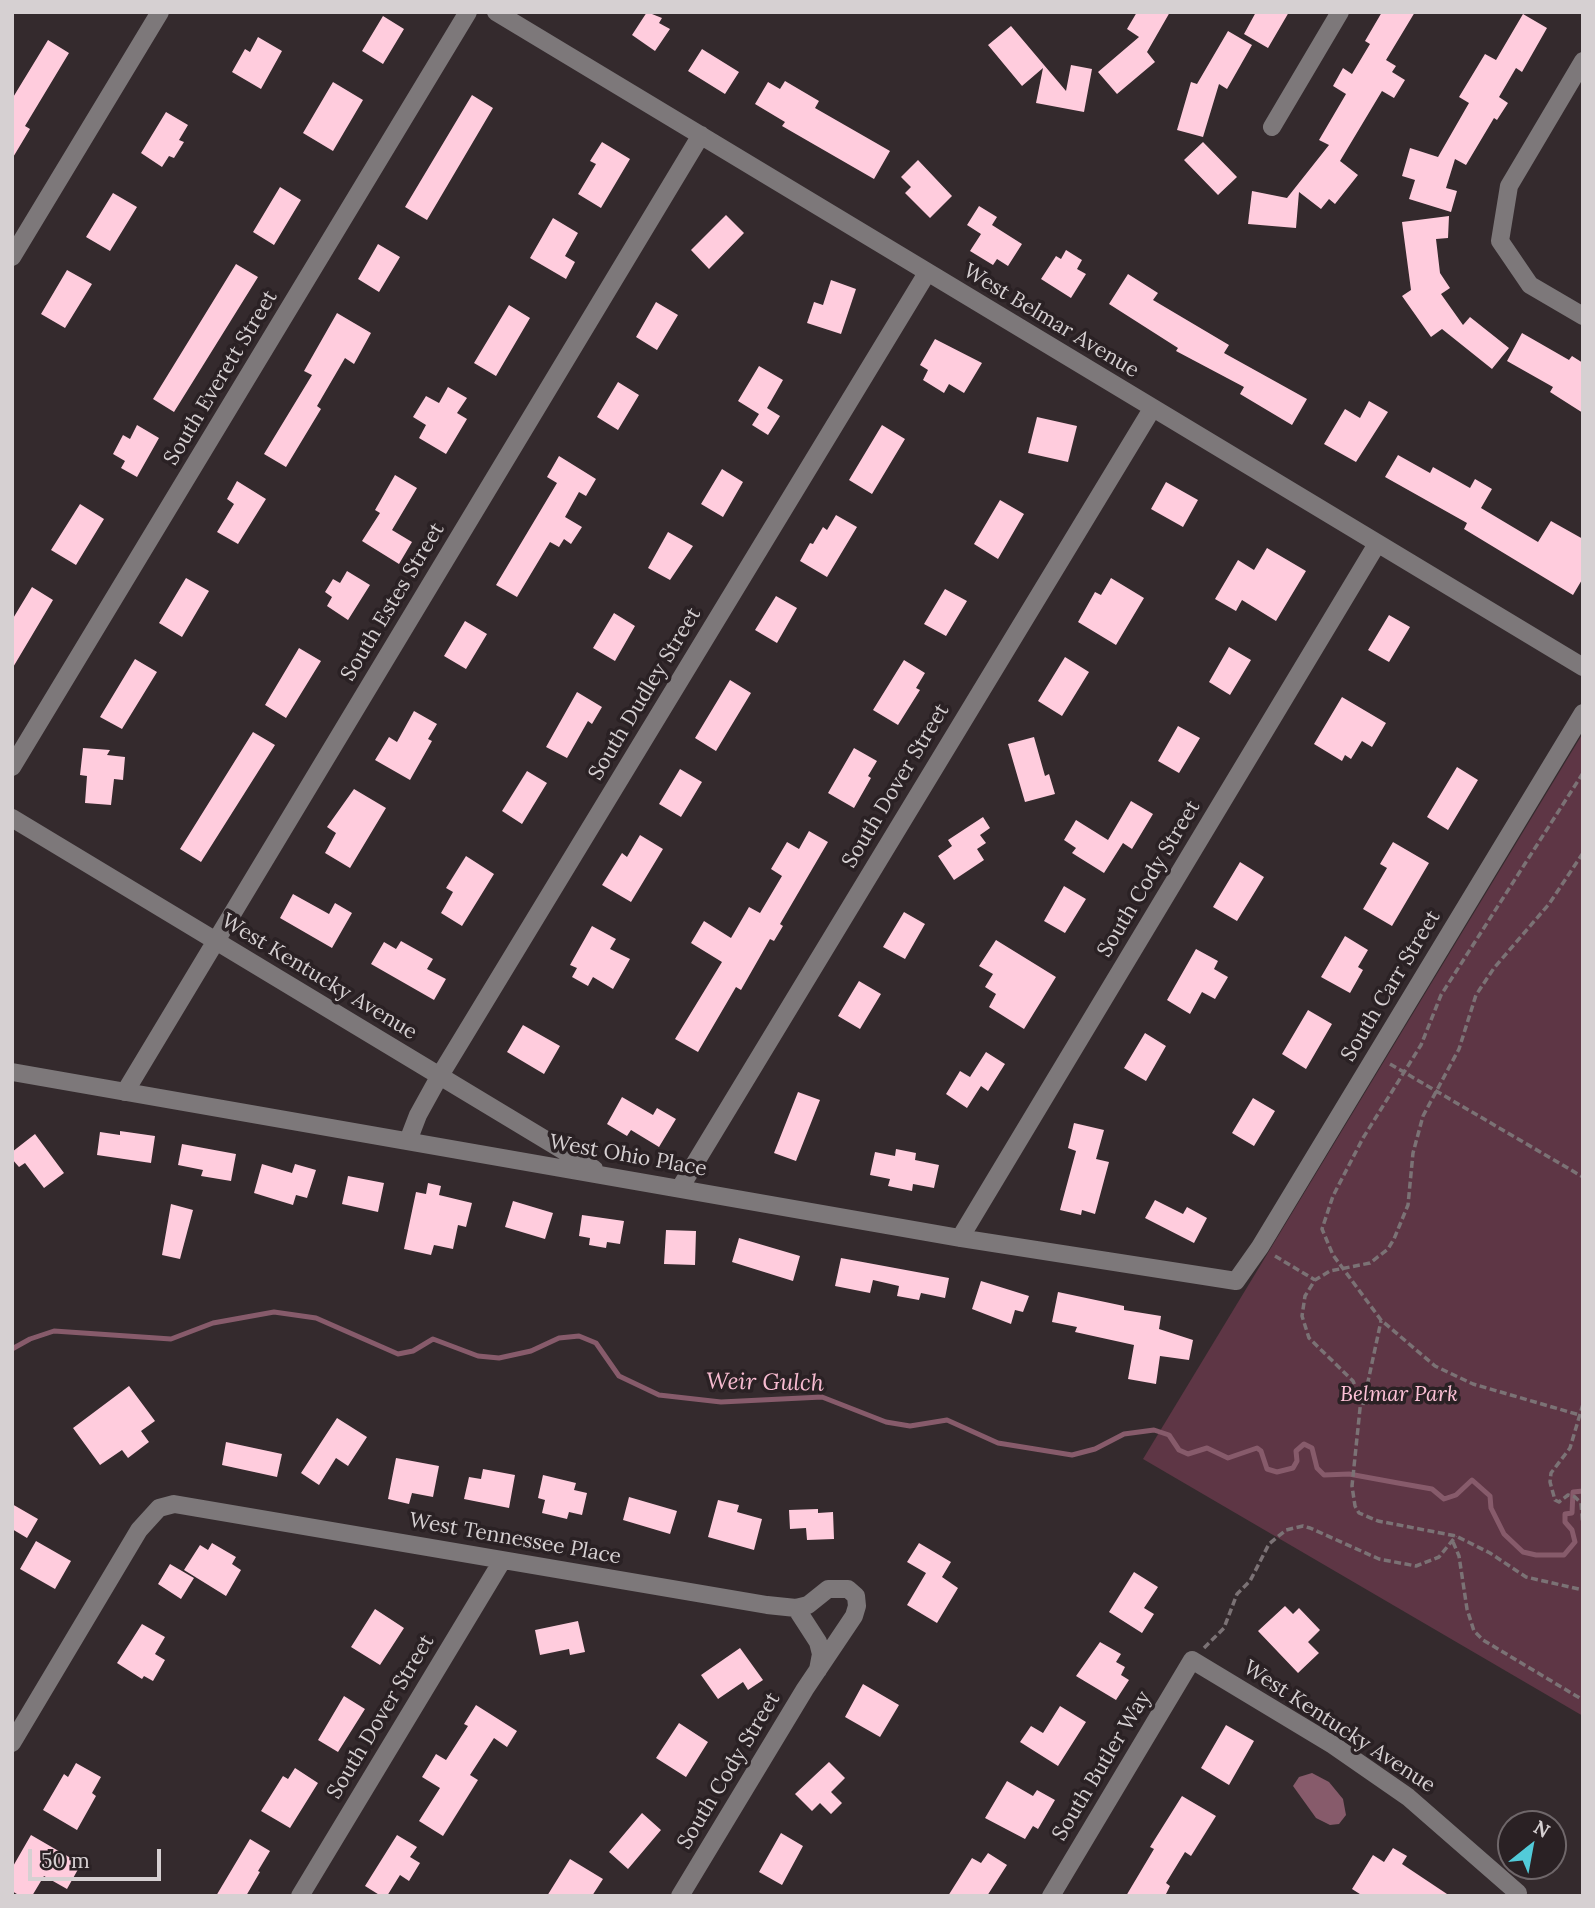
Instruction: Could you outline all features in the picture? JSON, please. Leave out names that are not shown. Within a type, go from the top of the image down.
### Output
[{"type":"street","points":[[12,257],[160,12]]},
{"type":"street","name":"South Everett Street","points":[[12,767],[468,12]]},
{"type":"street","name":"West Belmar Avenue","points":[[496,12],[1583,667]]},
{"type":"street","points":[[1272,127],[1340,12]]},
{"type":"street","points":[[1583,61],[1509,186],[1500,241],[1531,285],[1583,316]]},
{"type":"street","name":"South Estes Street","points":[[125,1092],[701,135]]},
{"type":"street","name":"South Dudley Street","points":[[408,1141],[418,1115],[439,1077],[927,272]]},
{"type":"street","name":"South Dover Street","points":[[680,1188],[1152,408]]},
{"type":"street","name":"South Cody Street","points":[[960,1238],[1377,544]]},
{"type":"street","name":"South Carr Street","points":[[1236,1281],[1260,1247],[1583,713]]},
{"type":"street","name":"West Kentucky Avenue","points":[[12,818],[603,1175]]},
{"type":"street","name":"West Ohio Place","points":[[12,1072],[960,1238],[1236,1281]]},
{"type":"street","name":"West Tennessee Place","points":[[12,1742],[139,1530],[159,1508],[187,1504],[502,1561],[796,1608]]},
{"type":"street","name":"South Dover Street","points":[[300,1896],[502,1561]]},
{"type":"street","name":"South Cody Street","points":[[680,1896],[858,1606],[856,1596],[848,1588],[838,1587],[828,1589],[808,1605],[796,1608]]},
{"type":"street","points":[[796,1608],[818,1642],[821,1654],[818,1670]]},
{"type":"street","name":"West Kentucky Avenue","points":[[1192,1660],[1333,1745],[1408,1797],[1518,1893]]},
{"type":"street","name":"South Butler Way","points":[[1051,1896],[1192,1660]]},
{"type":"path","points":[[1581,1415],[1473,1384],[1436,1366],[1381,1320],[1324,1240],[1323,1218],[1363,1138],[1421,1045],[1441,995],[1583,773]]},
{"type":"path","points":[[1578,781],[1583,786]]},
{"type":"path","points":[[1583,853],[1549,904],[1494,968],[1476,995],[1459,1049],[1423,1116],[1413,1153],[1408,1205],[1394,1239],[1379,1257],[1370,1263],[1343,1268],[1315,1280],[1302,1306],[1303,1327],[1319,1349],[1353,1381],[1362,1406],[1352,1486],[1354,1506],[1369,1518],[1456,1536],[1483,1549],[1526,1577],[1583,1590]]},
{"type":"path","points":[[1405,1072],[1583,1177]]},
{"type":"path","points":[[1260,1247],[1315,1280]]},
{"type":"path","points":[[1362,1406],[1367,1401],[1381,1320]]},
{"type":"path","points":[[1583,1404],[1570,1448],[1551,1473],[1555,1500],[1559,1502],[1568,1495],[1581,1503],[1583,1528]]},
{"type":"path","points":[[1192,1660],[1224,1628],[1237,1594],[1250,1581],[1274,1538],[1286,1530],[1303,1526],[1318,1530],[1379,1559],[1405,1566],[1429,1562],[1453,1542],[1456,1536]]},
{"type":"path","points":[[1453,1542],[1459,1556],[1467,1609],[1474,1631],[1483,1640],[1583,1700]]},
{"type":"green space","name":"Belmar Park","points":[[1583,733],[1583,1716],[1143,1459]]},
{"type":"shaded area","points":[[1312,1773],[1329,1782],[1343,1799],[1346,1815],[1339,1824],[1330,1825],[1316,1818],[1293,1786],[1299,1777]]},
{"type":"building","points":[[647,12],[662,18],[659,23],[670,29],[655,51],[632,35]]},
{"type":"building","points":[[1137,12],[1170,12],[1147,52],[1155,62],[1117,94],[1098,72],[1139,37],[1127,29]]},
{"type":"building","points":[[1256,12],[1289,12],[1268,48],[1244,34]]},
{"type":"building","points":[[1382,12],[1415,12],[1386,60],[1396,66],[1392,72],[1405,80],[1394,98],[1382,91],[1340,161],[1358,175],[1335,204],[1329,199],[1321,209],[1299,192],[1296,228],[1248,224],[1252,191],[1287,198],[1329,145],[1319,140],[1346,94],[1333,86],[1343,68],[1352,74],[1370,44],[1365,41]]},
{"type":"building","points":[[1523,14],[1547,28],[1522,72],[1516,68],[1499,97],[1508,103],[1497,120],[1494,118],[1466,165],[1455,159],[1446,188],[1457,191],[1451,212],[1409,199],[1415,180],[1402,176],[1410,148],[1438,157],[1469,103],[1459,97],[1485,54],[1496,60]]},
{"type":"building","points":[[383,16],[404,29],[383,64],[362,51]]},
{"type":"building","points":[[1011,26],[1066,91],[1071,65],[1092,69],[1084,112],[1036,103],[1043,68],[1022,86],[988,45]]},
{"type":"building","points":[[1228,31],[1252,45],[1227,89],[1219,84],[1203,137],[1177,130],[1191,82],[1197,84]]},
{"type":"building","points":[[258,37],[282,51],[261,89],[232,72],[245,49],[250,52]]},
{"type":"building","points":[[48,40],[69,53],[25,126],[30,129],[12,159],[12,99]]},
{"type":"building","points":[[702,49],[739,72],[725,94],[688,71]]},
{"type":"building","points":[[785,81],[819,101],[815,108],[890,151],[874,179],[782,126],[785,122],[755,104],[768,82],[780,89]]},
{"type":"building","points":[[333,82],[363,100],[333,151],[303,133]]},
{"type":"building","points":[[472,95],[493,108],[427,220],[405,207]]},
{"type":"building","points":[[166,112],[188,125],[179,140],[184,142],[174,158],[169,156],[162,167],[141,153]]},
{"type":"building","points":[[602,142],[630,159],[601,208],[578,194],[596,164],[590,161]]},
{"type":"building","points":[[1203,142],[1237,177],[1218,195],[1184,160]]},
{"type":"building","points":[[918,160],[952,196],[930,218],[905,193],[911,187],[901,177]]},
{"type":"building","points":[[280,187],[301,200],[274,245],[253,232]]},
{"type":"building","points":[[113,193],[137,207],[110,251],[86,237]]},
{"type":"building","points":[[979,206],[997,217],[992,225],[1022,244],[1008,266],[997,259],[993,265],[970,251],[981,234],[967,225]]},
{"type":"building","points":[[726,215],[744,233],[709,269],[691,250]]},
{"type":"building","points":[[1449,216],[1448,238],[1436,239],[1440,273],[1450,288],[1441,294],[1463,325],[1470,317],[1509,348],[1492,369],[1442,329],[1431,337],[1402,296],[1411,290],[1402,222]]},
{"type":"building","points":[[553,218],[578,233],[565,256],[575,262],[566,279],[530,258]]},
{"type":"building","points":[[378,244],[400,257],[379,292],[358,279]]},
{"type":"building","points":[[1066,250],[1082,260],[1077,269],[1086,274],[1071,298],[1041,279],[1056,256],[1061,259]]},
{"type":"building","points":[[236,264],[258,277],[174,412],[153,399]]},
{"type":"building","points":[[67,270],[92,284],[65,328],[41,314]]},
{"type":"building","points":[[1128,274],[1158,293],[1153,300],[1229,345],[1224,353],[1307,399],[1292,425],[1240,394],[1244,387],[1176,351],[1178,348],[1109,304]]},
{"type":"building","points":[[831,280],[856,289],[841,334],[807,323],[814,302],[823,305]]},
{"type":"building","points":[[656,302],[678,315],[657,350],[636,337]]},
{"type":"building","points":[[509,305],[530,318],[496,376],[474,363]]},
{"type":"building","points":[[337,313],[371,333],[354,364],[345,358],[317,406],[321,409],[286,467],[264,454],[312,375],[304,371]]},
{"type":"building","points":[[1522,333],[1569,360],[1572,356],[1583,363],[1583,413],[1550,392],[1553,387],[1507,361]]},
{"type":"building","points":[[935,339],[982,363],[964,393],[949,384],[944,393],[923,380],[928,370],[920,365]]},
{"type":"building","points":[[759,366],[783,380],[767,408],[780,416],[768,435],[752,425],[759,414],[738,401]]},
{"type":"building","points":[[618,382],[639,395],[618,430],[597,417]]},
{"type":"building","points":[[448,387],[467,398],[457,413],[467,419],[446,454],[419,438],[426,425],[413,417],[426,396],[439,403]]},
{"type":"building","points":[[1369,401],[1388,412],[1356,462],[1324,444],[1345,409],[1360,418]]},
{"type":"building","points":[[1037,417],[1077,426],[1068,462],[1028,453]]},
{"type":"building","points":[[137,425],[159,438],[137,477],[121,468],[125,461],[113,454],[123,435],[130,439]]},
{"type":"building","points":[[882,425],[905,439],[872,494],[849,480]]},
{"type":"building","points":[[1398,455],[1430,473],[1433,467],[1470,488],[1475,479],[1492,489],[1481,508],[1538,542],[1551,521],[1583,539],[1583,578],[1573,595],[1464,529],[1467,523],[1385,477]]},
{"type":"building","points":[[559,456],[596,479],[586,496],[579,492],[565,517],[582,527],[571,544],[564,539],[559,547],[550,542],[517,597],[496,585],[557,483],[547,477]]},
{"type":"building","points":[[722,469],[743,482],[723,517],[701,504]]},
{"type":"building","points":[[395,475],[417,488],[392,530],[412,542],[399,564],[362,541],[380,513],[375,510]]},
{"type":"building","points":[[237,481],[266,499],[238,544],[217,532],[234,504],[227,499]]},
{"type":"building","points":[[1166,482],[1198,500],[1183,527],[1151,509]]},
{"type":"building","points":[[1000,500],[1024,514],[998,559],[974,544]]},
{"type":"building","points":[[80,504],[104,519],[76,565],[51,550]]},
{"type":"building","points":[[836,515],[857,527],[827,577],[800,561],[810,543],[813,544],[823,527],[827,530]]},
{"type":"building","points":[[668,532],[693,546],[670,580],[648,568]]},
{"type":"building","points":[[1267,548],[1306,571],[1276,621],[1242,600],[1236,611],[1215,599],[1238,560],[1254,570]]},
{"type":"building","points":[[347,571],[370,585],[348,620],[327,606],[332,597],[325,592],[333,579],[340,583]]},
{"type":"building","points":[[186,578],[209,591],[182,637],[159,623]]},
{"type":"building","points":[[1111,578],[1144,598],[1116,645],[1078,622],[1095,592],[1101,595]]},
{"type":"building","points":[[32,587],[53,600],[12,669],[12,620]]},
{"type":"building","points":[[945,589],[967,601],[946,636],[924,624]]},
{"type":"building","points":[[776,596],[797,608],[777,643],[755,630]]},
{"type":"building","points":[[614,613],[635,626],[615,661],[593,648]]},
{"type":"building","points":[[1389,615],[1410,627],[1389,662],[1368,650]]},
{"type":"building","points":[[465,621],[487,634],[466,669],[444,656]]},
{"type":"building","points":[[1229,647],[1251,660],[1230,695],[1209,682]]},
{"type":"building","points":[[299,648],[321,661],[286,718],[265,705]]},
{"type":"building","points":[[1065,657],[1089,672],[1062,716],[1038,701]]},
{"type":"building","points":[[135,659],[157,672],[122,729],[100,717]]},
{"type":"building","points":[[904,660],[925,673],[916,688],[920,690],[898,725],[873,710]]},
{"type":"building","points":[[730,680],[751,693],[716,751],[695,738]]},
{"type":"building","points":[[577,692],[602,707],[592,724],[588,721],[567,758],[546,747]]},
{"type":"building","points":[[1342,697],[1386,723],[1372,747],[1362,741],[1351,759],[1345,755],[1342,761],[1314,744]]},
{"type":"building","points":[[414,711],[437,724],[428,739],[432,741],[410,780],[375,760],[389,737],[397,742]]},
{"type":"building","points":[[1178,726],[1200,738],[1179,773],[1158,761]]},
{"type":"building","points":[[253,732],[275,745],[201,862],[180,849]]},
{"type":"building","points":[[1034,737],[1045,776],[1049,774],[1055,794],[1025,802],[1008,744]]},
{"type":"building","points":[[83,748],[110,750],[107,755],[125,757],[123,780],[114,779],[111,805],[85,803],[87,776],[80,775]]},
{"type":"building","points":[[854,748],[877,761],[854,808],[828,793]]},
{"type":"building","points":[[1457,767],[1478,780],[1448,830],[1427,817]]},
{"type":"building","points":[[680,769],[702,782],[681,817],[659,804]]},
{"type":"building","points":[[527,771],[547,783],[522,824],[502,811]]},
{"type":"building","points":[[354,789],[386,808],[350,868],[325,853],[336,833],[327,827]]},
{"type":"building","points":[[1131,801],[1153,814],[1132,849],[1123,843],[1104,873],[1072,853],[1076,848],[1064,840],[1076,820],[1108,840]]},
{"type":"building","points":[[983,817],[990,828],[980,835],[986,843],[977,849],[984,860],[954,880],[938,856],[952,846],[948,840]]},
{"type":"building","points":[[809,831],[828,842],[780,924],[783,926],[774,941],[770,939],[741,990],[736,987],[698,1052],[675,1039],[722,962],[691,943],[704,921],[731,938],[749,907],[760,913],[782,876],[771,869],[787,842],[799,849]]},
{"type":"building","points":[[640,835],[663,849],[631,902],[602,885],[622,853],[627,857]]},
{"type":"building","points":[[1393,842],[1429,863],[1392,926],[1363,909],[1387,868],[1380,864]]},
{"type":"building","points":[[466,856],[494,874],[462,926],[441,913],[453,892],[446,888]]},
{"type":"building","points":[[1240,862],[1264,877],[1237,921],[1213,907]]},
{"type":"building","points":[[1064,886],[1086,899],[1065,933],[1044,921]]},
{"type":"building","points":[[293,894],[329,914],[335,903],[352,913],[332,948],[280,918]]},
{"type":"building","points":[[904,912],[925,924],[905,959],[883,947]]},
{"type":"building","points":[[592,926],[616,939],[610,949],[630,959],[613,989],[593,977],[588,986],[572,977],[577,968],[570,965]]},
{"type":"building","points":[[1345,936],[1368,950],[1358,967],[1363,970],[1350,993],[1321,977]]},
{"type":"building","points":[[996,940],[1056,977],[1024,1029],[989,1007],[996,994],[985,987],[993,974],[979,966]]},
{"type":"building","points":[[401,941],[433,959],[427,969],[446,979],[434,1000],[371,964],[384,942],[396,949]]},
{"type":"building","points":[[1196,949],[1218,961],[1214,969],[1228,977],[1215,999],[1202,992],[1190,1014],[1167,1000]]},
{"type":"building","points":[[859,981],[881,994],[860,1029],[838,1016]]},
{"type":"building","points":[[1308,1010],[1332,1024],[1306,1069],[1282,1054]]},
{"type":"building","points":[[523,1025],[560,1046],[544,1074],[507,1052]]},
{"type":"building","points":[[1145,1033],[1166,1046],[1146,1081],[1124,1068]]},
{"type":"building","points":[[986,1052],[1005,1064],[988,1091],[981,1086],[967,1108],[946,1094],[960,1071],[970,1077]]},
{"type":"building","points":[[798,1092],[820,1100],[796,1161],[774,1153]]},
{"type":"building","points":[[622,1097],[653,1115],[657,1108],[676,1119],[659,1147],[631,1130],[627,1136],[607,1124]]},
{"type":"building","points":[[1253,1098],[1275,1111],[1254,1146],[1232,1133]]},
{"type":"building","points":[[1074,1123],[1104,1130],[1096,1159],[1109,1162],[1095,1214],[1082,1210],[1081,1215],[1060,1210],[1076,1151],[1068,1148]]},
{"type":"building","points":[[120,1131],[155,1136],[151,1163],[97,1155],[100,1132],[120,1135]]},
{"type":"building","points":[[35,1134],[64,1173],[44,1188],[25,1163],[19,1167],[12,1159],[12,1152]]},
{"type":"building","points":[[182,1144],[236,1154],[231,1181],[201,1176],[203,1170],[178,1165]]},
{"type":"building","points":[[896,1149],[916,1153],[915,1160],[939,1165],[934,1188],[913,1184],[912,1191],[888,1186],[890,1179],[870,1175],[875,1152],[895,1156]]},
{"type":"building","points":[[262,1164],[292,1173],[295,1164],[316,1170],[307,1198],[296,1195],[293,1205],[254,1193]]},
{"type":"building","points":[[348,1176],[384,1183],[378,1212],[342,1204]]},
{"type":"building","points":[[428,1183],[441,1186],[439,1195],[472,1203],[466,1227],[458,1225],[453,1249],[434,1245],[431,1255],[404,1249],[416,1192],[426,1194]]},
{"type":"building","points":[[1155,1200],[1183,1214],[1187,1207],[1207,1218],[1194,1243],[1145,1218]]},
{"type":"building","points":[[513,1201],[553,1213],[545,1239],[505,1227]]},
{"type":"building","points":[[171,1204],[193,1210],[180,1259],[162,1255]]},
{"type":"building","points":[[582,1215],[624,1221],[620,1244],[607,1242],[606,1248],[589,1245],[590,1238],[579,1236]]},
{"type":"building","points":[[666,1230],[696,1231],[695,1265],[664,1264]]},
{"type":"building","points":[[739,1238],[800,1256],[793,1281],[732,1262]]},
{"type":"building","points":[[841,1258],[949,1278],[945,1298],[921,1293],[919,1300],[897,1296],[899,1286],[873,1280],[870,1293],[835,1286]]},
{"type":"building","points":[[981,1281],[1029,1296],[1023,1312],[1015,1310],[1011,1324],[972,1309]]},
{"type":"building","points":[[1058,1292],[1124,1306],[1124,1310],[1161,1316],[1159,1329],[1193,1340],[1189,1360],[1160,1356],[1156,1384],[1128,1379],[1134,1345],[1075,1332],[1077,1327],[1052,1322]]},
{"type":"building","points":[[129,1386],[155,1421],[141,1431],[149,1442],[128,1458],[122,1450],[100,1465],[73,1428]]},
{"type":"building","points":[[337,1418],[367,1437],[348,1466],[336,1458],[319,1485],[301,1473]]},
{"type":"building","points":[[226,1442],[282,1454],[277,1477],[222,1465]]},
{"type":"building","points":[[396,1458],[439,1466],[433,1497],[412,1493],[409,1504],[388,1499]]},
{"type":"building","points":[[483,1469],[515,1475],[509,1508],[464,1499],[469,1477],[481,1479]]},
{"type":"building","points":[[543,1475],[576,1483],[574,1490],[587,1493],[582,1515],[569,1512],[567,1519],[542,1513],[545,1500],[538,1498]]},
{"type":"building","points":[[629,1497],[677,1511],[670,1534],[623,1520]]},
{"type":"building","points":[[718,1500],[739,1505],[737,1512],[762,1519],[754,1550],[708,1537]]},
{"type":"building","points":[[12,1504],[38,1519],[27,1538],[12,1529]]},
{"type":"building","points":[[818,1509],[818,1513],[833,1512],[834,1539],[807,1540],[806,1528],[790,1529],[789,1510]]},
{"type":"building","points":[[36,1541],[71,1561],[55,1589],[20,1569]]},
{"type":"building","points":[[212,1543],[236,1557],[232,1564],[241,1570],[226,1596],[184,1570],[200,1545],[208,1550]]},
{"type":"building","points":[[919,1543],[951,1562],[942,1577],[958,1588],[937,1623],[907,1605],[926,1573],[907,1562]]},
{"type":"building","points":[[170,1564],[194,1578],[181,1599],[158,1584]]},
{"type":"building","points":[[1134,1572],[1158,1587],[1144,1608],[1154,1614],[1142,1633],[1109,1612]]},
{"type":"building","points":[[1285,1606],[1293,1614],[1299,1608],[1320,1630],[1308,1642],[1319,1653],[1298,1673],[1258,1631]]},
{"type":"building","points":[[375,1609],[404,1628],[380,1665],[351,1647]]},
{"type":"building","points":[[578,1621],[585,1652],[570,1655],[569,1649],[540,1655],[535,1630]]},
{"type":"building","points":[[142,1624],[165,1637],[155,1654],[165,1660],[153,1681],[144,1676],[142,1679],[117,1663]]},
{"type":"building","points":[[1100,1642],[1121,1654],[1116,1662],[1125,1667],[1121,1675],[1129,1680],[1116,1700],[1076,1676]]},
{"type":"building","points":[[740,1648],[763,1680],[748,1690],[743,1682],[718,1699],[701,1675]]},
{"type":"building","points":[[863,1684],[899,1705],[880,1737],[845,1717]]},
{"type":"building","points":[[344,1696],[365,1709],[338,1752],[318,1740]]},
{"type":"building","points":[[476,1705],[517,1731],[507,1747],[494,1738],[470,1775],[478,1780],[443,1836],[419,1821],[440,1788],[422,1777],[436,1754],[446,1760],[468,1726],[464,1724]]},
{"type":"building","points":[[1060,1706],[1086,1722],[1058,1766],[1020,1742],[1031,1726],[1043,1733]]},
{"type":"building","points":[[679,1723],[708,1742],[686,1777],[656,1758]]},
{"type":"building","points":[[1226,1725],[1254,1741],[1229,1785],[1201,1768]]},
{"type":"building","points":[[829,1762],[845,1778],[831,1792],[842,1803],[831,1814],[820,1803],[812,1811],[795,1794]]},
{"type":"building","points":[[76,1763],[101,1777],[92,1793],[96,1796],[77,1830],[43,1810],[64,1774],[68,1777]]},
{"type":"building","points":[[295,1768],[318,1783],[290,1828],[261,1811],[283,1776],[288,1779]]},
{"type":"building","points":[[1007,1781],[1033,1796],[1037,1790],[1055,1800],[1038,1829],[1033,1826],[1025,1839],[985,1818]]},
{"type":"building","points":[[1182,1796],[1216,1816],[1191,1856],[1185,1852],[1166,1883],[1170,1886],[1165,1896],[1126,1896],[1154,1849],[1150,1847]]},
{"type":"building","points":[[642,1813],[661,1830],[628,1869],[609,1852]]},
{"type":"building","points":[[781,1833],[803,1846],[782,1885],[759,1872]]},
{"type":"building","points":[[31,1835],[81,1864],[67,1889],[44,1876],[32,1896],[20,1896],[12,1891],[12,1868]]},
{"type":"building","points":[[397,1835],[417,1847],[410,1857],[420,1863],[409,1881],[400,1875],[387,1896],[381,1896],[365,1886]]},
{"type":"building","points":[[250,1839],[270,1851],[246,1896],[216,1896]]},
{"type":"building","points":[[1393,1848],[1407,1856],[1402,1864],[1450,1896],[1363,1896],[1352,1889],[1373,1855],[1384,1862]]},
{"type":"building","points":[[988,1853],[1007,1865],[987,1896],[948,1896],[972,1858],[981,1863]]},
{"type":"building","points":[[570,1859],[603,1879],[592,1896],[547,1896]]},
{"type":"waterway","name":"Weir Gulch","points":[[12,1349],[30,1339],[54,1331],[171,1339],[213,1323],[274,1312],[316,1318],[398,1354],[413,1351],[433,1339],[478,1356],[499,1358],[531,1351],[559,1338],[579,1336],[596,1343],[619,1376],[659,1395],[721,1402],[822,1397],[886,1422],[910,1426],[947,1420],[998,1443],[1072,1455],[1095,1449],[1124,1434],[1154,1430],[1169,1435],[1179,1450],[1188,1454],[1207,1448],[1228,1458],[1257,1448],[1261,1451],[1267,1469],[1277,1472],[1293,1468],[1297,1461],[1296,1451],[1304,1444],[1312,1448],[1317,1468],[1324,1475],[1349,1474],[1432,1489],[1444,1499],[1456,1495],[1472,1480],[1490,1496],[1491,1508],[1504,1534],[1523,1552],[1536,1555],[1564,1555],[1575,1542],[1572,1530],[1565,1522],[1565,1514],[1572,1513],[1573,1492],[1583,1491]]}]
